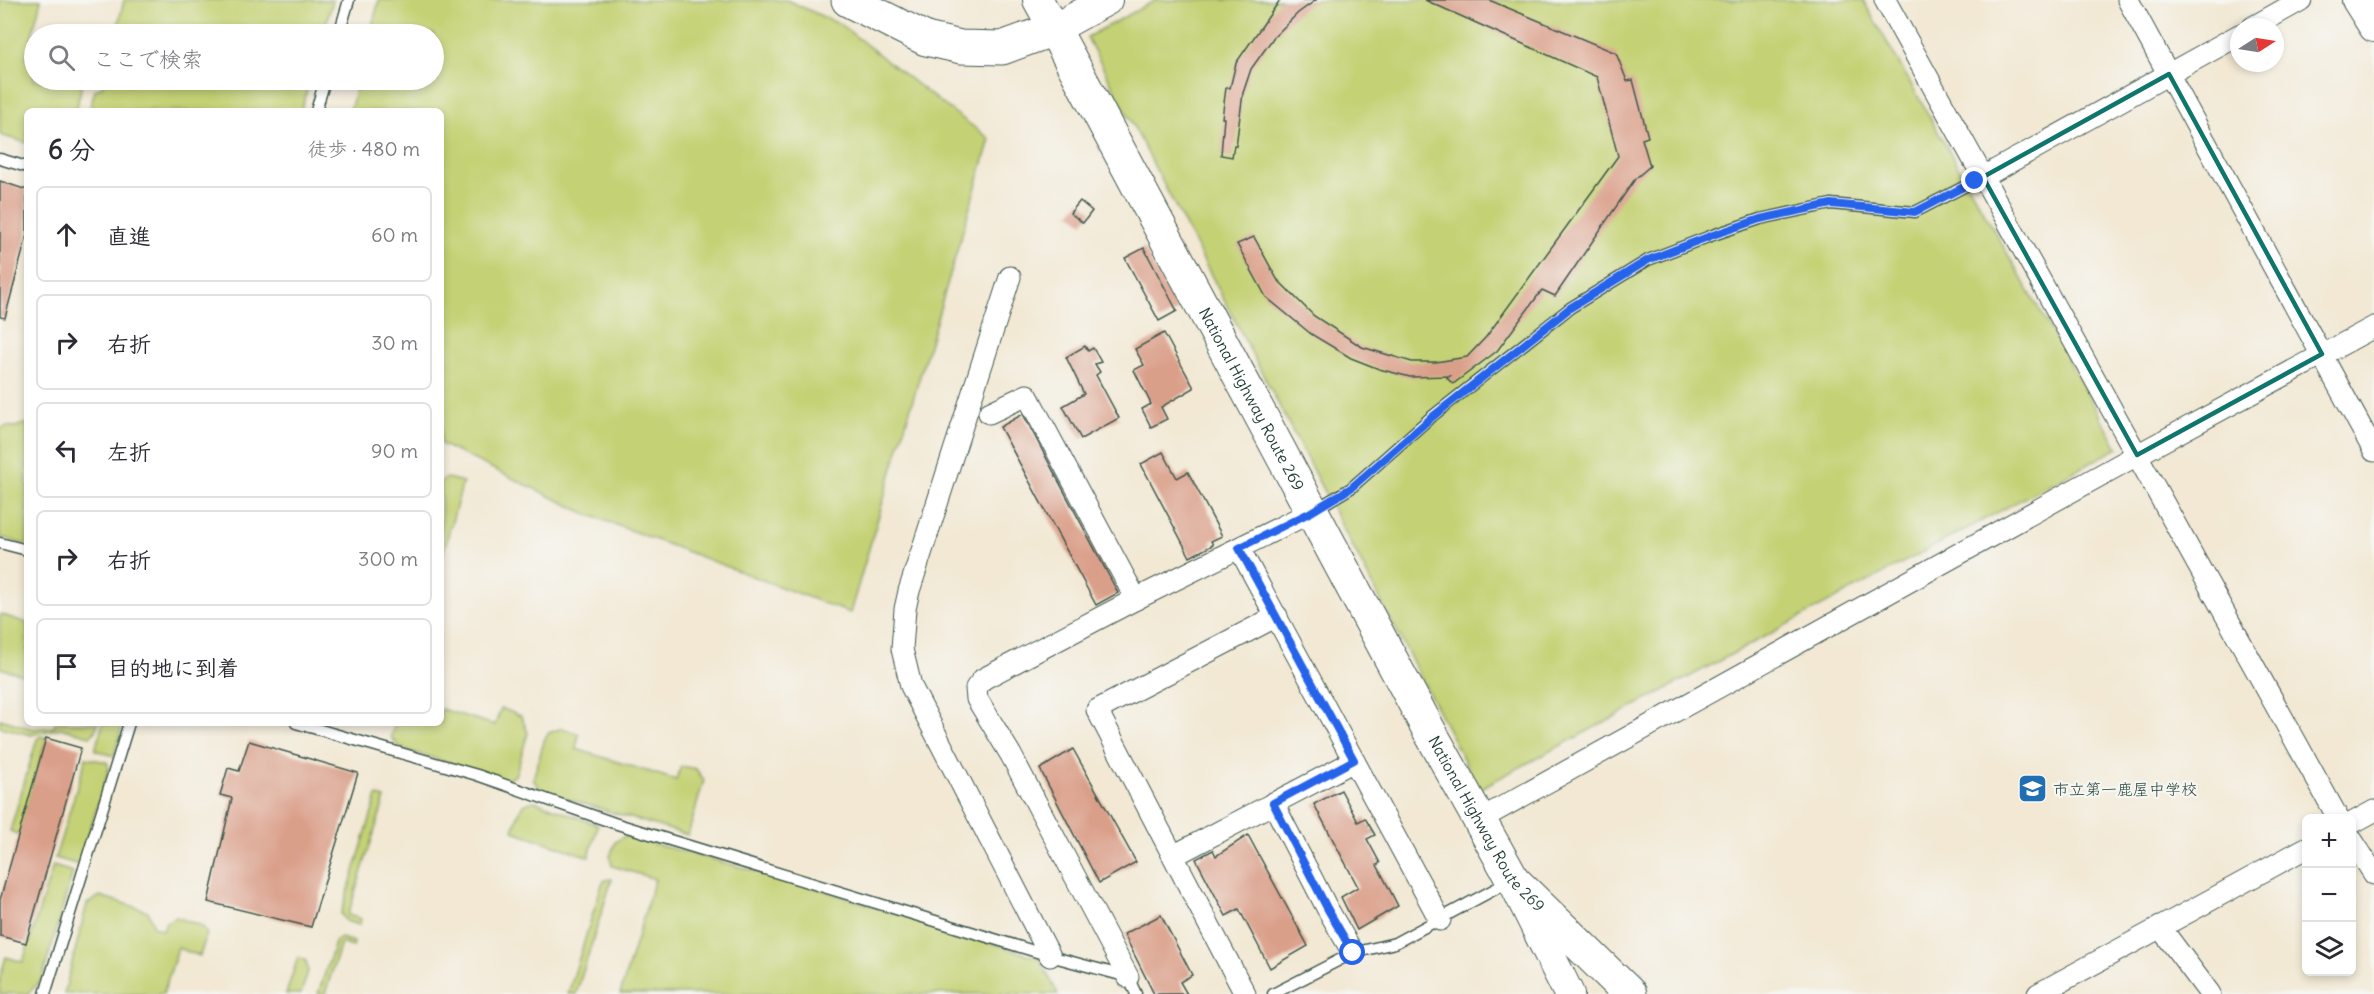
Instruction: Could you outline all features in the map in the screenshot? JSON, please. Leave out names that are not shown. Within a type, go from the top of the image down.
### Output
[{"type":"highway","points":[[848,0],[927,39],[961,47],[1002,48],[1054,29]]},
{"type":"highway","name":"National Highway Route 269","points":[[1054,29],[1311,512],[1513,880],[1630,994]]},
{"type":"street","points":[[1038,0],[1054,29],[1107,0]]},
{"type":"street","points":[[1885,0],[2335,814]]},
{"type":"street","points":[[2128,0],[2374,451]]},
{"type":"street","points":[[2269,18],[2301,0]]},
{"type":"street","points":[[2357,0],[2374,27]]},
{"type":"street","points":[[1983,177],[2230,40]]},
{"type":"street","points":[[1010,277],[909,591],[905,609],[902,649],[911,686],[1050,956]]},
{"type":"street","points":[[1479,820],[2137,455],[2374,327]]},
{"type":"street","points":[[989,413],[1027,395],[1136,599]]},
{"type":"street","points":[[1132,986],[1011,755],[977,699],[976,688],[983,679],[1136,599],[1311,512]]},
{"type":"street","points":[[1239,548],[1440,920]]},
{"type":"street","points":[[1245,994],[1098,710],[1277,616]]},
{"type":"street","points":[[1175,855],[1354,760]]},
{"type":"street","points":[[1273,803],[1353,953]]},
{"type":"street","points":[[2356,821],[2374,811]]},
{"type":"street","points":[[2356,846],[2374,874]]},
{"type":"street","points":[[2038,994],[2302,851]]},
{"type":"street","points":[[1513,880],[1569,994]]},
{"type":"street","points":[[2160,927],[2210,994]]},
{"type":"lane","points":[[342,24],[349,0]]},
{"type":"lane","points":[[317,108],[322,90]]},
{"type":"lane","points":[[0,159],[24,166]]},
{"type":"lane","points":[[1311,512],[1351,488],[1431,418],[1570,308],[1648,260],[1760,219],[1831,204],[1915,212],[1983,177]]},
{"type":"lane","points":[[0,543],[24,549]]},
{"type":"lane","points":[[45,994],[128,726]]},
{"type":"lane","points":[[307,726],[477,775],[614,823],[1050,956],[1132,986]]},
{"type":"lane","points":[[1273,994],[1353,953],[1395,943],[1513,880]]},
{"type":"highlighted area","points":[[2169,74],[2322,354],[2137,455],[1983,177]]},
{"type":"green space","points":[[0,0],[41,0],[35,24],[24,24],[24,90],[81,90],[77,108],[24,108],[24,142],[0,135]]},
{"type":"green space","points":[[124,0],[333,0],[326,24],[118,24]]},
{"type":"green space","points":[[379,0],[787,0],[841,25],[990,139],[850,613],[587,514],[444,445],[444,108],[351,108],[355,90],[444,90],[444,24],[373,24]]},
{"type":"green space","points":[[1156,0],[1863,0],[2118,448],[1479,789],[1087,37]]},
{"type":"green space","points":[[95,90],[307,90],[302,108],[90,108]]},
{"type":"green space","points":[[24,424],[24,544],[0,537],[0,429],[6,426],[15,427]]},
{"type":"green space","points":[[447,478],[463,482],[444,550],[444,480]]},
{"type":"green space","points":[[0,614],[24,622],[24,675],[0,668]]},
{"type":"green space","points":[[501,708],[521,716],[528,733],[515,776],[505,780],[400,748],[391,737],[394,726],[444,726],[444,710],[495,725]]},
{"type":"green space","points":[[0,719],[33,729],[54,726],[97,726],[90,736],[60,728],[31,735],[0,727]]},
{"type":"green space","points":[[102,726],[122,726],[114,756],[95,750]]},
{"type":"green space","points":[[562,728],[579,734],[576,749],[676,780],[681,766],[696,769],[704,780],[688,835],[541,791],[533,779],[545,738],[549,733]]},
{"type":"green space","points":[[41,736],[46,738],[19,835],[10,831],[37,739]]},
{"type":"green space","points":[[86,758],[107,762],[109,768],[81,859],[76,864],[55,858]]},
{"type":"green space","points":[[377,796],[385,798],[348,915],[361,919],[359,925],[346,921],[341,914]]},
{"type":"green space","points":[[535,801],[598,825],[589,857],[513,831],[522,808],[529,802]]},
{"type":"green space","points":[[625,836],[800,883],[1039,958],[1058,994],[620,994],[655,879],[612,866],[610,857],[615,842]]},
{"type":"green space","points":[[53,866],[73,872],[43,975],[40,982],[27,994],[0,994],[0,977],[6,957],[23,962]]},
{"type":"green space","points":[[612,879],[576,994],[568,994],[602,884],[605,880]]},
{"type":"green space","points":[[100,896],[148,911],[154,927],[163,930],[166,922],[176,917],[202,926],[207,933],[200,956],[178,948],[163,994],[64,994],[87,904]]},
{"type":"green space","points":[[341,938],[354,942],[353,947],[341,943],[325,994],[318,994],[336,940]]},
{"type":"green space","points":[[298,957],[306,961],[308,971],[301,994],[286,994]]},
{"type":"building","points":[[1280,0],[1316,0],[1298,13],[1273,38],[1251,69],[1243,93],[1236,146],[1234,145],[1232,157],[1221,155],[1226,88],[1230,88],[1236,63]]},
{"type":"building","points":[[1425,0],[1489,0],[1616,53],[1627,81],[1633,80],[1648,137],[1642,139],[1650,166],[1635,179],[1555,296],[1542,290],[1497,351],[1453,384],[1447,378],[1450,376],[1410,377],[1379,369],[1351,358],[1311,334],[1266,297],[1237,244],[1254,237],[1277,279],[1314,316],[1362,347],[1412,362],[1436,362],[1467,357],[1486,337],[1618,156],[1597,77]]},
{"type":"building","points":[[0,181],[24,189],[24,246],[5,318],[0,317]]},
{"type":"building","points":[[1080,201],[1092,211],[1083,223],[1070,213]]},
{"type":"building","points":[[1144,248],[1177,311],[1159,321],[1125,258]]},
{"type":"building","points":[[1164,333],[1194,388],[1161,407],[1167,419],[1151,427],[1142,409],[1151,404],[1134,370],[1144,365],[1135,349]]},
{"type":"building","points":[[1085,346],[1088,351],[1093,348],[1101,362],[1095,364],[1100,372],[1096,375],[1119,418],[1081,439],[1063,406],[1084,394],[1066,357]]},
{"type":"building","points":[[1023,414],[1118,593],[1096,605],[1000,427]]},
{"type":"building","points":[[1163,452],[1177,478],[1188,472],[1222,536],[1211,541],[1213,545],[1190,557],[1141,464]]},
{"type":"building","points":[[46,738],[81,748],[26,943],[0,936],[0,900]]},
{"type":"building","points":[[249,741],[358,773],[311,927],[208,902],[232,798],[220,795],[228,768],[239,771]]},
{"type":"building","points":[[1073,749],[1136,862],[1099,883],[1040,769]]},
{"type":"building","points":[[1341,790],[1358,822],[1365,818],[1375,835],[1367,839],[1380,863],[1377,865],[1398,906],[1357,930],[1341,897],[1358,887],[1314,804]]},
{"type":"building","points":[[1248,835],[1308,946],[1270,968],[1239,909],[1226,916],[1196,859],[1213,850],[1216,856]]},
{"type":"building","points":[[1161,915],[1192,975],[1180,982],[1187,994],[1154,994],[1124,934]]},
{"type":"place","name":"市立第一鹿屋中学校","points":[[2032,789]]},
{"type":"route","points":[[1353,953],[1273,803],[1354,760],[1239,548],[1311,512],[1351,488],[1431,418],[1570,308],[1648,260],[1760,219],[1831,204],[1915,212],[1975,181]]}]
